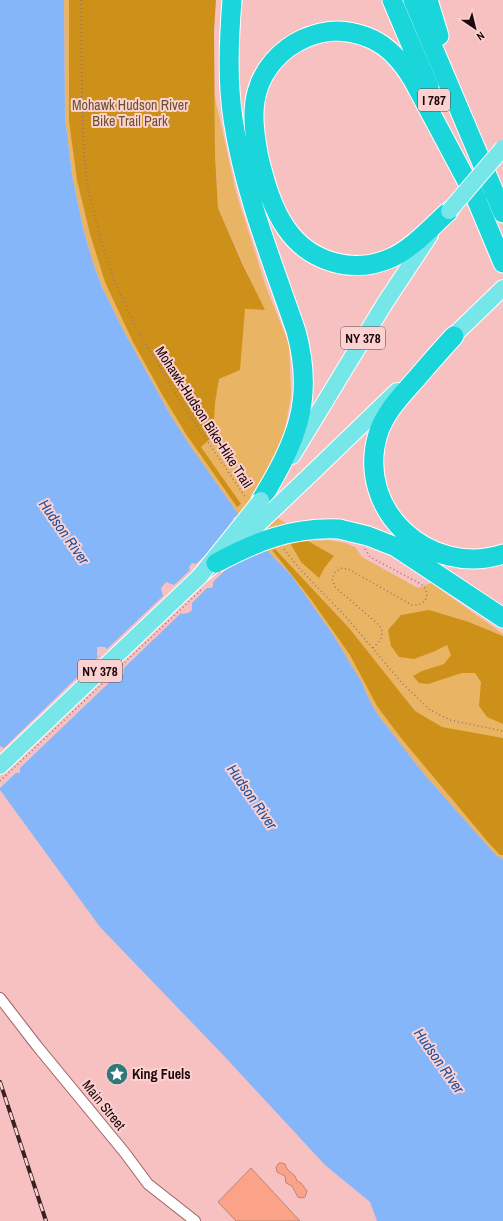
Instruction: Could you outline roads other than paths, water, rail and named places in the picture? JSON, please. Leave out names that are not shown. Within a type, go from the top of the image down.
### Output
[{"type":"highway","points":[[232,0],[229,40],[229,79],[236,136],[252,201],[296,331],[303,364],[304,381],[301,412],[282,469],[254,500]]},
{"type":"highway","name":"I 787","points":[[392,0],[503,263]]},
{"type":"highway","name":"I 787","points":[[413,0],[503,213]]},
{"type":"highway","points":[[428,0],[471,138]]},
{"type":"highway","points":[[449,211],[406,249],[391,258],[379,262],[356,266],[332,262],[320,257],[301,245],[286,228],[279,216],[266,184],[255,132],[255,104],[257,92],[261,80],[275,59],[284,50],[297,42],[322,32],[348,32],[368,37],[389,50],[406,68],[477,200]]},
{"type":"highway","points":[[454,336],[397,401],[384,421],[379,433],[374,455],[376,478],[383,502],[392,518],[404,533],[425,548],[452,558],[480,559],[503,554]]},
{"type":"highway","points":[[216,563],[245,548],[279,535],[310,529],[339,529],[368,536],[396,547],[503,618]]},
{"type":"main road","name":"NY 378","points":[[282,469],[384,302],[419,251],[449,211],[503,148]]},
{"type":"main road","name":"NY 378","points":[[0,766],[201,583],[216,563],[246,537],[497,294]]},
{"type":"main road","name":"NY 378","points":[[201,583],[254,500]]},
{"type":"street","name":"Main Street","points":[[0,998],[37,1046],[125,1153],[148,1184],[195,1221]]},
{"type":"water","name":"Hudson River","points":[[0,0],[64,0],[65,117],[72,175],[83,228],[93,263],[102,287],[121,326],[171,416],[237,512],[272,556],[291,575],[332,633],[361,681],[378,715],[424,774],[497,856],[503,859],[503,1221],[377,1221],[370,1202],[325,1165],[226,1058],[100,927],[0,790]]},
{"type":"railway","points":[[0,1082],[46,1221]]},
{"type":"place","name":"King Fuels","points":[[117,1074]]},
{"type":"park label","name":"Mohawk Hudson River Bike Trail Park","points":[[130,114]]}]
